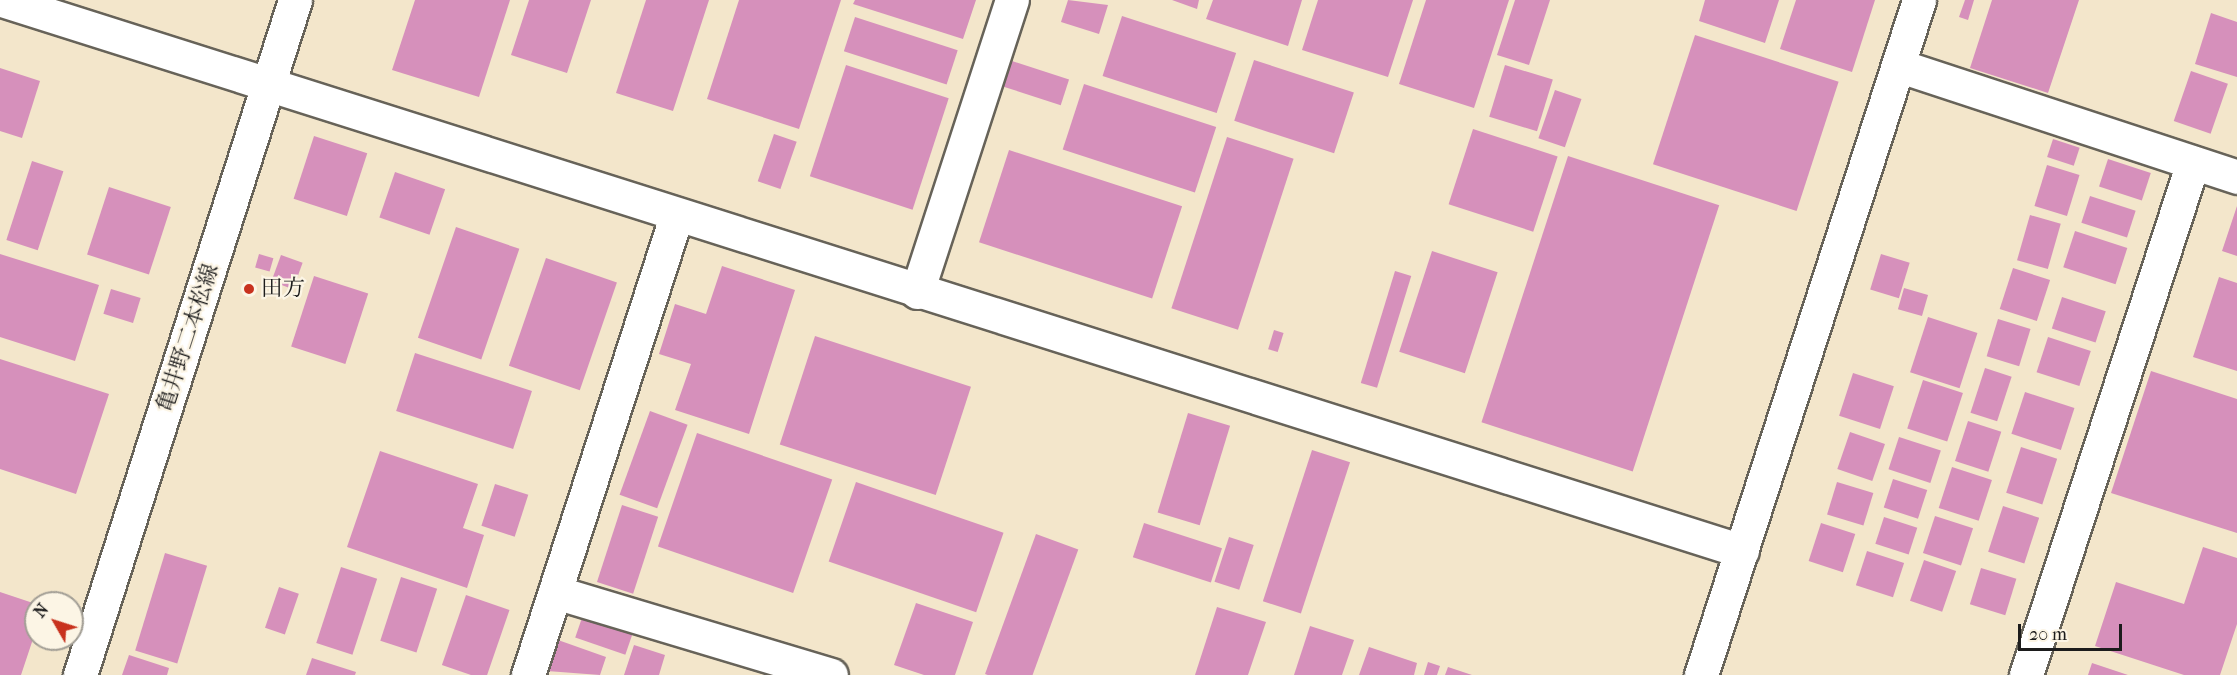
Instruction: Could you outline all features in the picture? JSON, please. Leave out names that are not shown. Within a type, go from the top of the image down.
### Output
[{"type":"street","points":[[2,0],[917,292],[1742,551]]},
{"type":"street","name":"亀井野二本松線","points":[[80,675],[295,0]]},
{"type":"street","points":[[917,292],[1012,0]]},
{"type":"street","points":[[1701,675],[1900,66],[1919,0]]},
{"type":"street","points":[[1900,66],[2237,177]]},
{"type":"street","points":[[2026,675],[2193,162]]},
{"type":"street","points":[[528,675],[677,215]]},
{"type":"street","points":[[555,592],[817,673]]},
{"type":"building","points":[[415,0],[510,0],[479,97],[392,70]]},
{"type":"building","points":[[529,0],[591,0],[567,73],[511,55]]},
{"type":"building","points":[[646,0],[709,0],[673,111],[616,93]]},
{"type":"building","points":[[739,0],[841,0],[799,129],[707,99]]},
{"type":"building","points":[[855,0],[976,0],[963,39],[853,4]]},
{"type":"building","points":[[1068,0],[1108,5],[1099,34],[1061,22]]},
{"type":"building","points":[[1172,0],[1199,0],[1197,9]]},
{"type":"building","points":[[1213,0],[1302,0],[1288,46],[1206,19]]},
{"type":"building","points":[[1318,0],[1413,0],[1388,77],[1302,50]]},
{"type":"building","points":[[1426,0],[1509,0],[1474,108],[1399,84]]},
{"type":"building","points":[[1515,0],[1550,0],[1529,65],[1497,55]]},
{"type":"building","points":[[1705,0],[1779,0],[1765,43],[1699,21]]},
{"type":"building","points":[[1796,0],[1875,0],[1852,72],[1780,49]]},
{"type":"building","points":[[1965,0],[1974,0],[1968,20],[1959,17]]},
{"type":"building","points":[[1992,0],[2079,0],[2048,93],[1970,68]]},
{"type":"building","points":[[2211,13],[2237,22],[2237,77],[2195,64]]},
{"type":"building","points":[[1122,16],[1236,53],[1217,113],[1103,76]]},
{"type":"building","points":[[855,17],[958,50],[947,85],[844,51]]},
{"type":"building","points":[[1695,35],[1839,82],[1797,211],[1653,164]]},
{"type":"building","points":[[1254,60],[1354,92],[1334,153],[1234,121]]},
{"type":"building","points":[[1012,61],[1069,80],[1061,105],[1004,87]]},
{"type":"building","points":[[846,65],[949,98],[913,210],[810,176]]},
{"type":"building","points":[[1505,65],[1553,80],[1537,131],[1489,117]]},
{"type":"building","points":[[0,68],[40,81],[22,138],[0,131]]},
{"type":"building","points":[[2191,71],[2228,84],[2211,134],[2174,121]]},
{"type":"building","points":[[1084,84],[1216,127],[1195,193],[1063,150]]},
{"type":"building","points":[[1555,90],[1581,99],[1565,147],[1538,138]]},
{"type":"building","points":[[1473,129],[1558,157],[1533,232],[1449,204]]},
{"type":"building","points":[[774,134],[797,142],[780,189],[758,181]]},
{"type":"building","points":[[314,136],[367,153],[347,216],[294,199]]},
{"type":"building","points":[[1227,137],[1294,159],[1238,330],[1171,308]]},
{"type":"building","points":[[2053,139],[2080,148],[2074,166],[2047,157]]},
{"type":"building","points":[[1009,150],[1182,206],[1152,298],[979,242]]},
{"type":"building","points":[[1568,156],[1719,205],[1633,471],[1481,422]]},
{"type":"building","points":[[2108,159],[2151,173],[2142,200],[2099,187]]},
{"type":"building","points":[[32,161],[63,171],[38,250],[6,240]]},
{"type":"building","points":[[2047,165],[2080,175],[2067,216],[2034,206]]},
{"type":"building","points":[[395,172],[445,189],[429,235],[379,217]]},
{"type":"building","points":[[109,187],[171,207],[149,275],[87,255]]},
{"type":"building","points":[[2090,196],[2136,211],[2127,237],[2081,223]]},
{"type":"building","points":[[2237,206],[2237,256],[2222,251]]},
{"type":"building","points":[[2030,215],[2061,224],[2048,269],[2017,260]]},
{"type":"building","points":[[456,227],[519,249],[481,359],[418,338]]},
{"type":"building","points":[[2075,231],[2127,248],[2116,284],[2063,267]]},
{"type":"building","points":[[1432,251],[1498,272],[1465,373],[1399,352]]},
{"type":"building","points":[[0,254],[99,285],[75,361],[0,337]]},
{"type":"building","points":[[259,254],[273,258],[270,272],[255,267]]},
{"type":"building","points":[[1881,254],[1910,263],[1899,298],[1870,289]]},
{"type":"building","points":[[281,255],[303,263],[293,289],[271,281]]},
{"type":"building","points":[[546,258],[617,282],[580,390],[509,366]]},
{"type":"building","points":[[722,266],[795,290],[749,434],[675,410],[691,364],[659,354],[675,304],[706,314]]},
{"type":"building","points":[[2013,268],[2050,280],[2037,321],[2000,309]]},
{"type":"building","points":[[1395,271],[1411,276],[1377,388],[1361,383]]},
{"type":"building","points":[[314,276],[368,294],[345,364],[291,346]]},
{"type":"building","points":[[2219,277],[2237,283],[2237,371],[2193,357]]},
{"type":"building","points":[[1904,288],[1928,295],[1922,316],[1898,309]]},
{"type":"building","points":[[111,289],[141,298],[133,323],[103,314]]},
{"type":"building","points":[[2062,297],[2106,311],[2096,343],[2052,328]]},
{"type":"building","points":[[1928,317],[1977,333],[1960,388],[1910,372]]},
{"type":"building","points":[[1998,319],[2031,329],[2019,366],[1987,356]]},
{"type":"building","points":[[1274,330],[1284,333],[1278,352],[1268,349]]},
{"type":"building","points":[[815,336],[971,387],[936,495],[780,444]]},
{"type":"building","points":[[2048,337],[2091,351],[2079,386],[2037,372]]},
{"type":"building","points":[[415,353],[532,391],[513,449],[396,411]]},
{"type":"building","points":[[0,359],[109,394],[76,494],[0,469]]},
{"type":"building","points":[[1985,368],[2012,377],[1997,421],[1970,413]]},
{"type":"building","points":[[2151,371],[2237,399],[2237,533],[2111,493]]},
{"type":"building","points":[[1853,373],[1894,386],[1880,429],[1839,416]]},
{"type":"building","points":[[1923,380],[1963,393],[1947,441],[1907,429]]},
{"type":"building","points":[[2025,392],[2074,408],[2061,450],[2011,434]]},
{"type":"building","points":[[650,411],[688,425],[657,508],[620,495]]},
{"type":"building","points":[[1188,413],[1230,426],[1200,525],[1158,512]]},
{"type":"building","points":[[1968,421],[2001,432],[1988,472],[1955,461]]},
{"type":"building","points":[[1850,432],[1885,444],[1872,481],[1837,469]]},
{"type":"building","points":[[697,433],[832,480],[793,593],[658,546]]},
{"type":"building","points":[[1899,437],[1941,451],[1930,483],[1888,469]]},
{"type":"building","points":[[2021,447],[2057,459],[2042,504],[2006,493]]},
{"type":"building","points":[[1312,450],[1350,462],[1301,614],[1263,601]]},
{"type":"building","points":[[380,451],[478,484],[463,528],[484,535],[467,588],[347,547]]},
{"type":"building","points":[[1952,467],[1992,480],[1979,521],[1939,508]]},
{"type":"building","points":[[1893,479],[1927,490],[1918,519],[1884,508]]},
{"type":"building","points":[[856,482],[1004,533],[976,612],[829,561]]},
{"type":"building","points":[[1837,482],[1873,493],[1863,526],[1827,515]]},
{"type":"building","points":[[495,484],[528,495],[515,537],[481,526]]},
{"type":"building","points":[[622,505],[658,517],[633,594],[597,582]]},
{"type":"building","points":[[2003,506],[2039,518],[2024,563],[1988,552]]},
{"type":"building","points":[[1935,516],[1973,528],[1961,565],[1923,553]]},
{"type":"building","points":[[1884,517],[1917,528],[1909,554],[1875,544]]},
{"type":"building","points":[[1144,523],[1222,548],[1211,583],[1133,557]]},
{"type":"building","points":[[1821,523],[1855,534],[1843,572],[1809,561]]},
{"type":"building","points":[[1036,534],[1078,549],[1033,675],[985,674]]},
{"type":"building","points":[[1229,537],[1254,545],[1239,590],[1214,582]]},
{"type":"building","points":[[2203,547],[2237,558],[2237,624],[2220,675],[2184,675],[2095,646],[2116,582],[2184,604]]},
{"type":"building","points":[[1867,551],[1904,563],[1893,597],[1856,585]]},
{"type":"building","points":[[165,553],[207,566],[177,663],[135,651]]},
{"type":"building","points":[[1924,560],[1956,571],[1942,612],[1910,601]]},
{"type":"building","points":[[341,567],[377,579],[352,655],[316,643]]},
{"type":"building","points":[[1981,568],[2016,579],[2005,615],[1970,604]]},
{"type":"building","points":[[401,577],[437,589],[416,652],[380,641]]},
{"type":"building","points":[[279,587],[299,594],[285,634],[265,628]]},
{"type":"building","points":[[0,592],[24,600],[24,651],[29,651],[21,675],[0,675]]},
{"type":"building","points":[[466,595],[509,610],[487,675],[471,675],[442,665]]},
{"type":"building","points":[[916,603],[973,622],[955,675],[924,675],[894,665]]},
{"type":"building","points":[[1217,607],[1266,622],[1248,675],[1195,675]]},
{"type":"building","points":[[584,612],[634,629],[625,655],[575,638]]},
{"type":"building","points":[[1310,626],[1354,640],[1342,675],[1294,675]]},
{"type":"building","points":[[558,640],[606,657],[600,675],[547,671]]},
{"type":"building","points":[[634,645],[665,655],[659,675],[624,675]]},
{"type":"building","points":[[1369,647],[1417,663],[1414,675],[1359,675]]},
{"type":"building","points":[[129,655],[169,668],[167,675],[122,675]]},
{"type":"building","points":[[312,658],[356,672],[355,675],[306,675]]},
{"type":"building","points":[[1428,662],[1440,666],[1437,675],[1424,675]]},
{"type":"building","points":[[2092,663],[2128,675],[2088,675]]},
{"type":"building","points":[[1448,667],[1472,675],[1445,675]]},
{"type":"place","name":"田方","points":[[249,289]]}]
